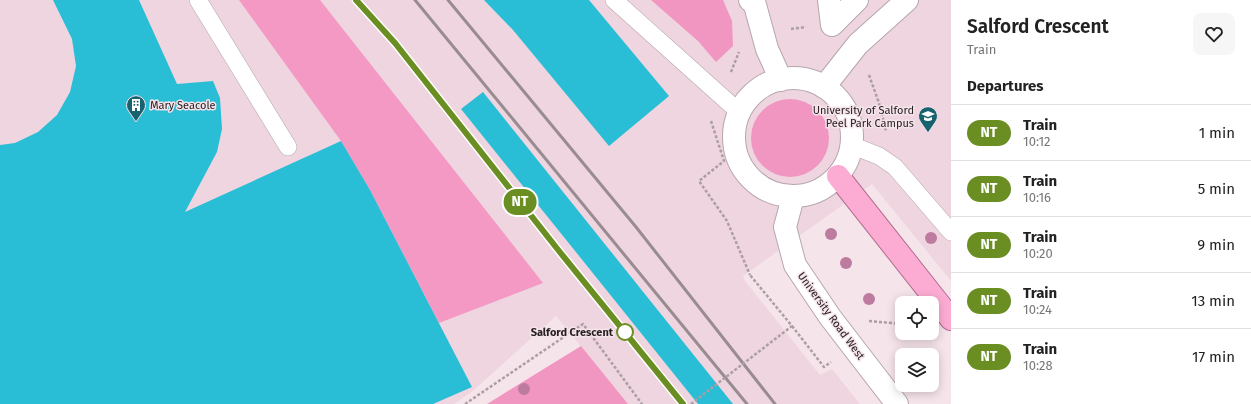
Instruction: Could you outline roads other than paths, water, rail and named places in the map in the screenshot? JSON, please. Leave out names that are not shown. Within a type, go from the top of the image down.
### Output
[{"type":"highway","points":[[838,176],[951,319]]},
{"type":"street","points":[[750,0],[755,5],[767,49],[781,80]]},
{"type":"street","points":[[829,0],[832,25],[858,0]]},
{"type":"street","points":[[824,87],[858,44],[907,0]]},
{"type":"street","points":[[792,78],[803,79],[824,87],[837,97],[846,112],[851,128],[851,145],[847,161],[838,176],[817,191],[805,195],[779,195],[767,191],[756,184],[746,174],[739,163],[735,151],[735,124],[739,112],[746,100],[768,83],[781,80],[792,78]]},
{"type":"street","name":"University Road West","points":[[793,196],[785,227],[795,266],[830,317],[896,404]]},
{"type":"lane","points":[[198,0],[288,147]]},
{"type":"lane","points":[[614,0],[739,112]]},
{"type":"lane","points":[[851,145],[879,156],[895,167],[951,232]]},
{"type":"railway","points":[[356,0],[395,43],[559,251],[683,404]]},
{"type":"railway","points":[[415,0],[747,404]]},
{"type":"railway","points":[[448,0],[636,227],[775,404]]},
{"type":"train","name":"NT","points":[[356,0],[395,43],[559,251],[683,404]]},
{"type":"place","name":"Mary Seacole","points":[[136,122]]},
{"type":"place","name":"University of Salford Peel Park Campus","points":[[928,133]]},
{"type":"place","name":"Salford Crescent","points":[[625,332]]}]
